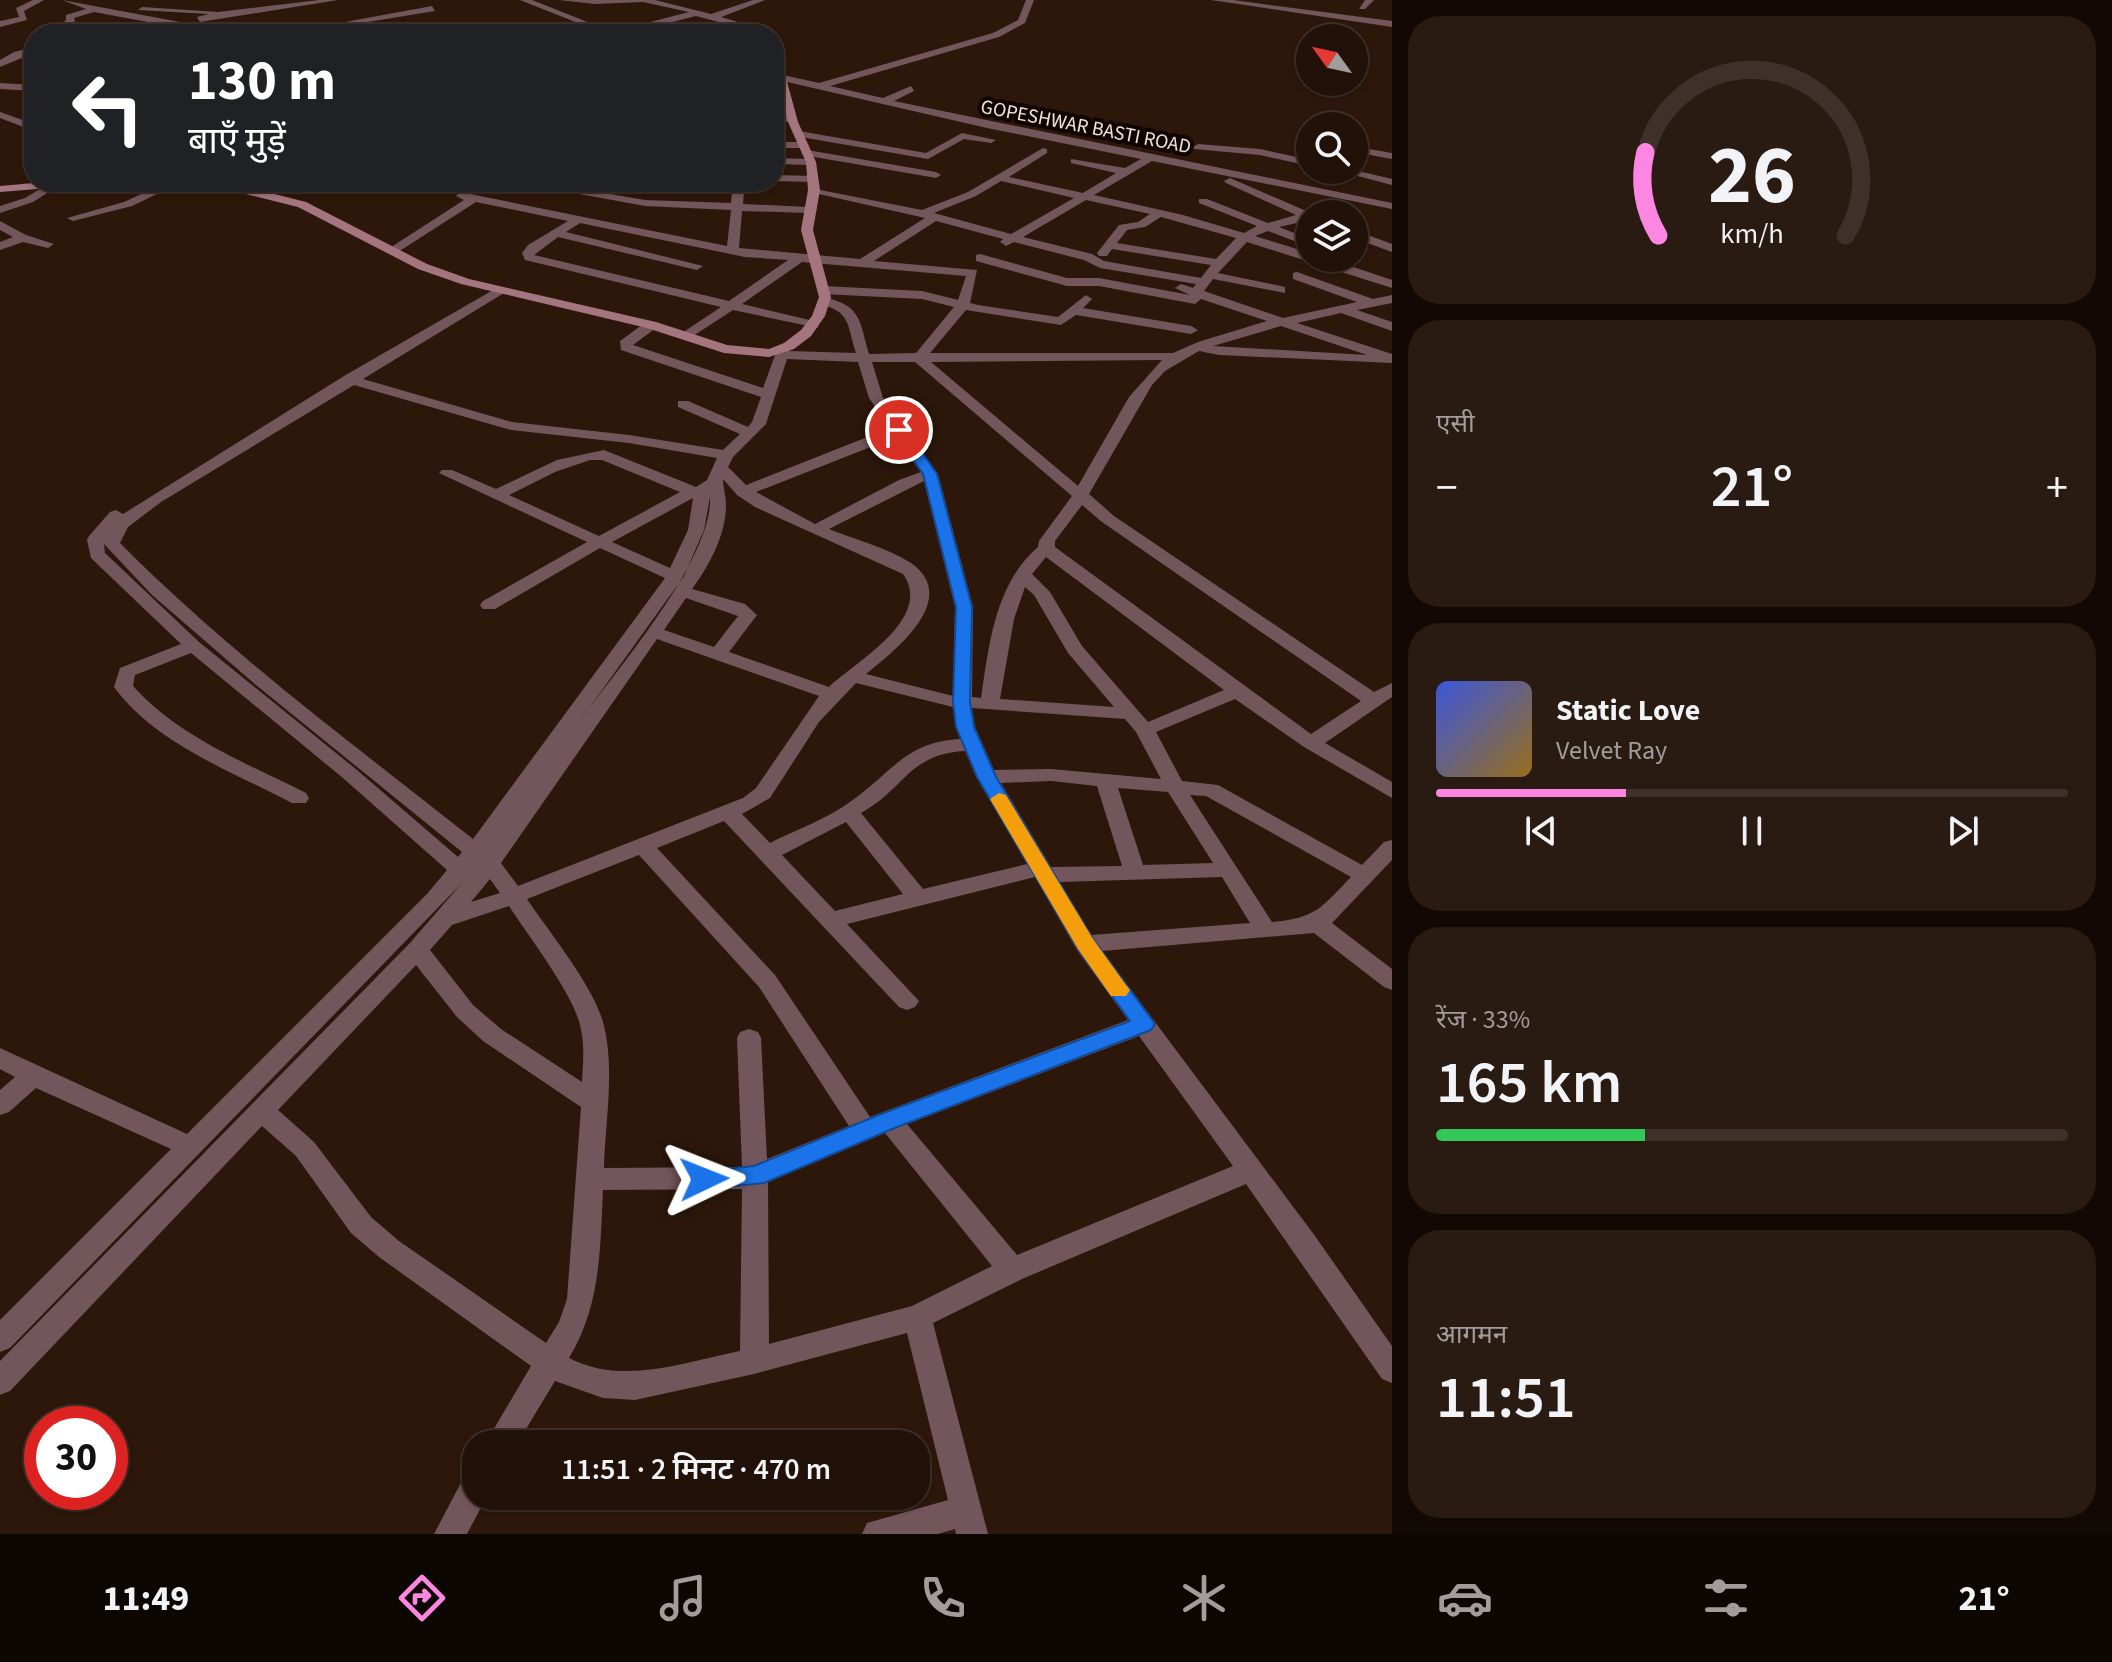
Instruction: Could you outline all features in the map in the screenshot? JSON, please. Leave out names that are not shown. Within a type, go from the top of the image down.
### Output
[{"type":"street","points":[[0,24],[24,18],[19,10],[40,0]]},
{"type":"street","points":[[66,0],[92,10],[170,24]]},
{"type":"street","points":[[142,10],[225,13],[334,0]]},
{"type":"street","points":[[409,0],[454,22]]},
{"type":"street","points":[[524,0],[591,24]]},
{"type":"street","points":[[563,0],[616,4],[643,0],[670,2],[738,24]]},
{"type":"street","points":[[712,17],[761,0]]},
{"type":"street","points":[[820,86],[996,35],[1022,21],[1030,0]]},
{"type":"street","points":[[1215,0],[1392,24]]},
{"type":"street","points":[[1362,7],[1370,0]]},
{"type":"street","points":[[243,1],[296,6]]},
{"type":"street","points":[[1349,5],[1381,10]]},
{"type":"street","points":[[342,24],[432,9]]},
{"type":"street","points":[[638,20],[651,24],[696,9]]},
{"type":"street","points":[[66,24],[71,21],[69,17],[92,10]]},
{"type":"street","points":[[257,11],[287,24]]},
{"type":"street","points":[[184,24],[225,13]]},
{"type":"street","points":[[389,15],[391,24]]},
{"type":"street","points":[[440,24],[465,24]]},
{"type":"street","points":[[0,64],[5,56]]},
{"type":"street","name":"GOPESHWAR BASTI ROAD","points":[[784,78],[1020,132],[1365,200]]},
{"type":"street","points":[[0,86],[24,87]]},
{"type":"street","points":[[883,102],[911,89]]},
{"type":"street","points":[[489,605],[713,477],[759,424],[782,352],[813,325],[824,296],[807,230],[813,184],[805,148],[784,95]]},
{"type":"street","points":[[784,114],[791,116]]},
{"type":"street","points":[[0,115],[24,124]]},
{"type":"street","points":[[784,118],[791,116]]},
{"type":"street","points":[[784,146],[928,156],[962,136],[998,140],[1020,132]]},
{"type":"street","points":[[1198,147],[1260,152],[1296,160]]},
{"type":"street","points":[[784,157],[805,148],[936,175]]},
{"type":"street","points":[[864,262],[927,216],[1000,178],[1043,151]]},
{"type":"street","points":[[1368,152],[1392,156]]},
{"type":"street","points":[[958,271],[1150,158]]},
{"type":"street","points":[[1075,161],[1127,172]]},
{"type":"street","points":[[1210,170],[1296,211]]},
{"type":"street","points":[[1368,176],[1392,182]]},
{"type":"street","points":[[1000,178],[1159,213],[1296,252]]},
{"type":"street","points":[[784,180],[866,192],[927,216],[1011,240],[1094,261],[1204,283]]},
{"type":"street","points":[[1365,200],[1392,182]]},
{"type":"street","points":[[0,189],[24,187]]},
{"type":"street","points":[[0,210],[42,192]]},
{"type":"street","points":[[73,218],[128,204],[154,192]]},
{"type":"street","points":[[246,192],[313,209],[441,274],[752,353],[862,358],[1177,356]]},
{"type":"street","points":[[464,192],[462,194],[473,199],[728,249],[798,259],[864,262],[974,275],[963,305],[919,358]]},
{"type":"street","points":[[580,192],[645,203],[660,198],[737,208],[809,210]]},
{"type":"street","points":[[579,219],[532,248],[529,257],[680,278],[728,249],[738,192]]},
{"type":"street","points":[[391,251],[473,199]]},
{"type":"street","points":[[1203,201],[1296,238]]},
{"type":"street","name":"GOPESHWAR BASTI ROAD","points":[[1368,201],[1392,206]]},
{"type":"street","points":[[632,229],[647,218],[645,203]]},
{"type":"street","points":[[1094,261],[1123,227],[1141,225],[1159,213]]},
{"type":"street","points":[[1204,283],[1242,236],[1264,226],[1296,219]]},
{"type":"street","points":[[0,225],[22,238],[48,244]]},
{"type":"street","points":[[1374,241],[1392,230]]},
{"type":"street","points":[[556,233],[680,278],[731,305],[813,325]]},
{"type":"street","points":[[0,246],[22,238]]},
{"type":"street","points":[[1368,239],[1392,248]]},
{"type":"street","points":[[1114,241],[1223,259]]},
{"type":"street","points":[[980,258],[1067,282],[1099,282],[1212,300],[1287,322],[1392,360]]},
{"type":"street","points":[[687,336],[798,259]]},
{"type":"street","points":[[1039,261],[1281,290]]},
{"type":"street","points":[[1356,272],[1392,284]]},
{"type":"street","points":[[1297,276],[1373,303]]},
{"type":"street","points":[[1204,283],[1212,300]]},
{"type":"street","points":[[475,868],[158,591],[112,544],[112,536],[122,524],[155,499],[493,289]]},
{"type":"street","points":[[493,289],[176,474],[117,515],[95,540],[97,554],[193,646],[350,774],[514,896],[582,1001],[592,1024],[596,1055],[581,1299],[572,1327],[509,1430]]},
{"type":"street","points":[[824,296],[922,295],[1061,321],[1086,299]]},
{"type":"street","points":[[824,296],[850,312],[876,398],[930,474],[964,607],[962,702],[965,727],[987,777],[1085,944],[1392,1370]]},
{"type":"street","points":[[990,704],[1005,614],[1024,576],[1033,559],[1046,549],[1047,541],[1079,497],[1138,394],[1161,367],[1200,346],[1287,322],[1392,299]]},
{"type":"street","points":[[1177,356],[1212,300]]},
{"type":"street","points":[[1342,309],[1392,327]]},
{"type":"street","points":[[1075,311],[1191,330]]},
{"type":"street","points":[[651,325],[625,344],[626,347],[769,395]]},
{"type":"street","points":[[1200,346],[1219,351],[1392,360]]},
{"type":"street","points":[[919,358],[1079,497],[1374,701]]},
{"type":"street","points":[[349,379],[511,426],[629,439],[743,492],[762,506],[890,559],[909,570],[921,585],[922,598],[915,617],[903,633],[831,694],[763,793],[729,813],[514,896],[444,919]]},
{"type":"street","points":[[683,404],[750,433]]},
{"type":"street","points":[[743,492],[899,430]]},
{"type":"street","points":[[498,494],[579,457],[595,455],[713,477]]},
{"type":"street","points":[[447,473],[601,541],[678,584],[739,608],[748,615],[718,655]]},
{"type":"street","points":[[817,529],[905,483],[930,474]]},
{"type":"street","points":[[0,1381],[444,919],[475,868],[678,584],[695,573],[715,532],[720,496],[713,477]]},
{"type":"street","points":[[1046,549],[1311,743],[1392,791]]},
{"type":"street","points":[[1024,576],[1041,592],[1074,649],[1139,722],[1175,787],[1266,930]]},
{"type":"street","points":[[0,1339],[435,899],[475,868],[653,632],[678,584]]},
{"type":"street","points":[[653,632],[831,694]]},
{"type":"street","points":[[193,646],[127,672],[123,687],[136,704],[159,722],[299,798]]},
{"type":"street","points":[[852,676],[929,698],[1139,722],[1237,691]]},
{"type":"street","points":[[1311,743],[1392,689]]},
{"type":"street","points":[[767,854],[849,812],[921,753],[942,746],[972,744]]},
{"type":"street","points":[[987,777],[1051,775],[1222,794],[1365,876]]},
{"type":"street","points":[[1105,779],[1135,873]]},
{"type":"street","points":[[849,812],[918,898]]},
{"type":"street","points":[[729,813],[907,1001]]},
{"type":"street","points":[[642,845],[767,981],[877,1126],[1012,1270]]},
{"type":"street","points":[[1085,944],[1306,927],[1317,923],[1392,847]]},
{"type":"street","points":[[830,920],[1042,872],[1227,870]]},
{"type":"street","points":[[1317,923],[1392,981]]},
{"type":"street","points":[[417,950],[444,986],[492,1035],[594,1103]]},
{"type":"street","points":[[590,1179],[732,1180],[755,1176],[1144,1024]]},
{"type":"street","points":[[749,1038],[755,1176],[754,1361]]},
{"type":"street","points":[[0,1057],[33,1076],[189,1146]]},
{"type":"street","points":[[0,1105],[33,1076]]},
{"type":"street","points":[[262,1111],[305,1149],[361,1225],[389,1249],[550,1363],[577,1377],[603,1384],[635,1386],[754,1361],[917,1317],[1012,1270],[1250,1171]]},
{"type":"street","points":[[878,1534],[969,1522],[917,1317]]},
{"type":"street","points":[[450,1534],[463,1510]]},
{"type":"slow traffic","points":[[999,799],[1085,944],[1119,990]]},
{"type":"route","points":[[704,1179],[732,1180],[755,1176],[889,1120],[1144,1024],[1085,944],[987,777],[965,727],[962,702],[964,607],[930,474],[899,430]]}]
